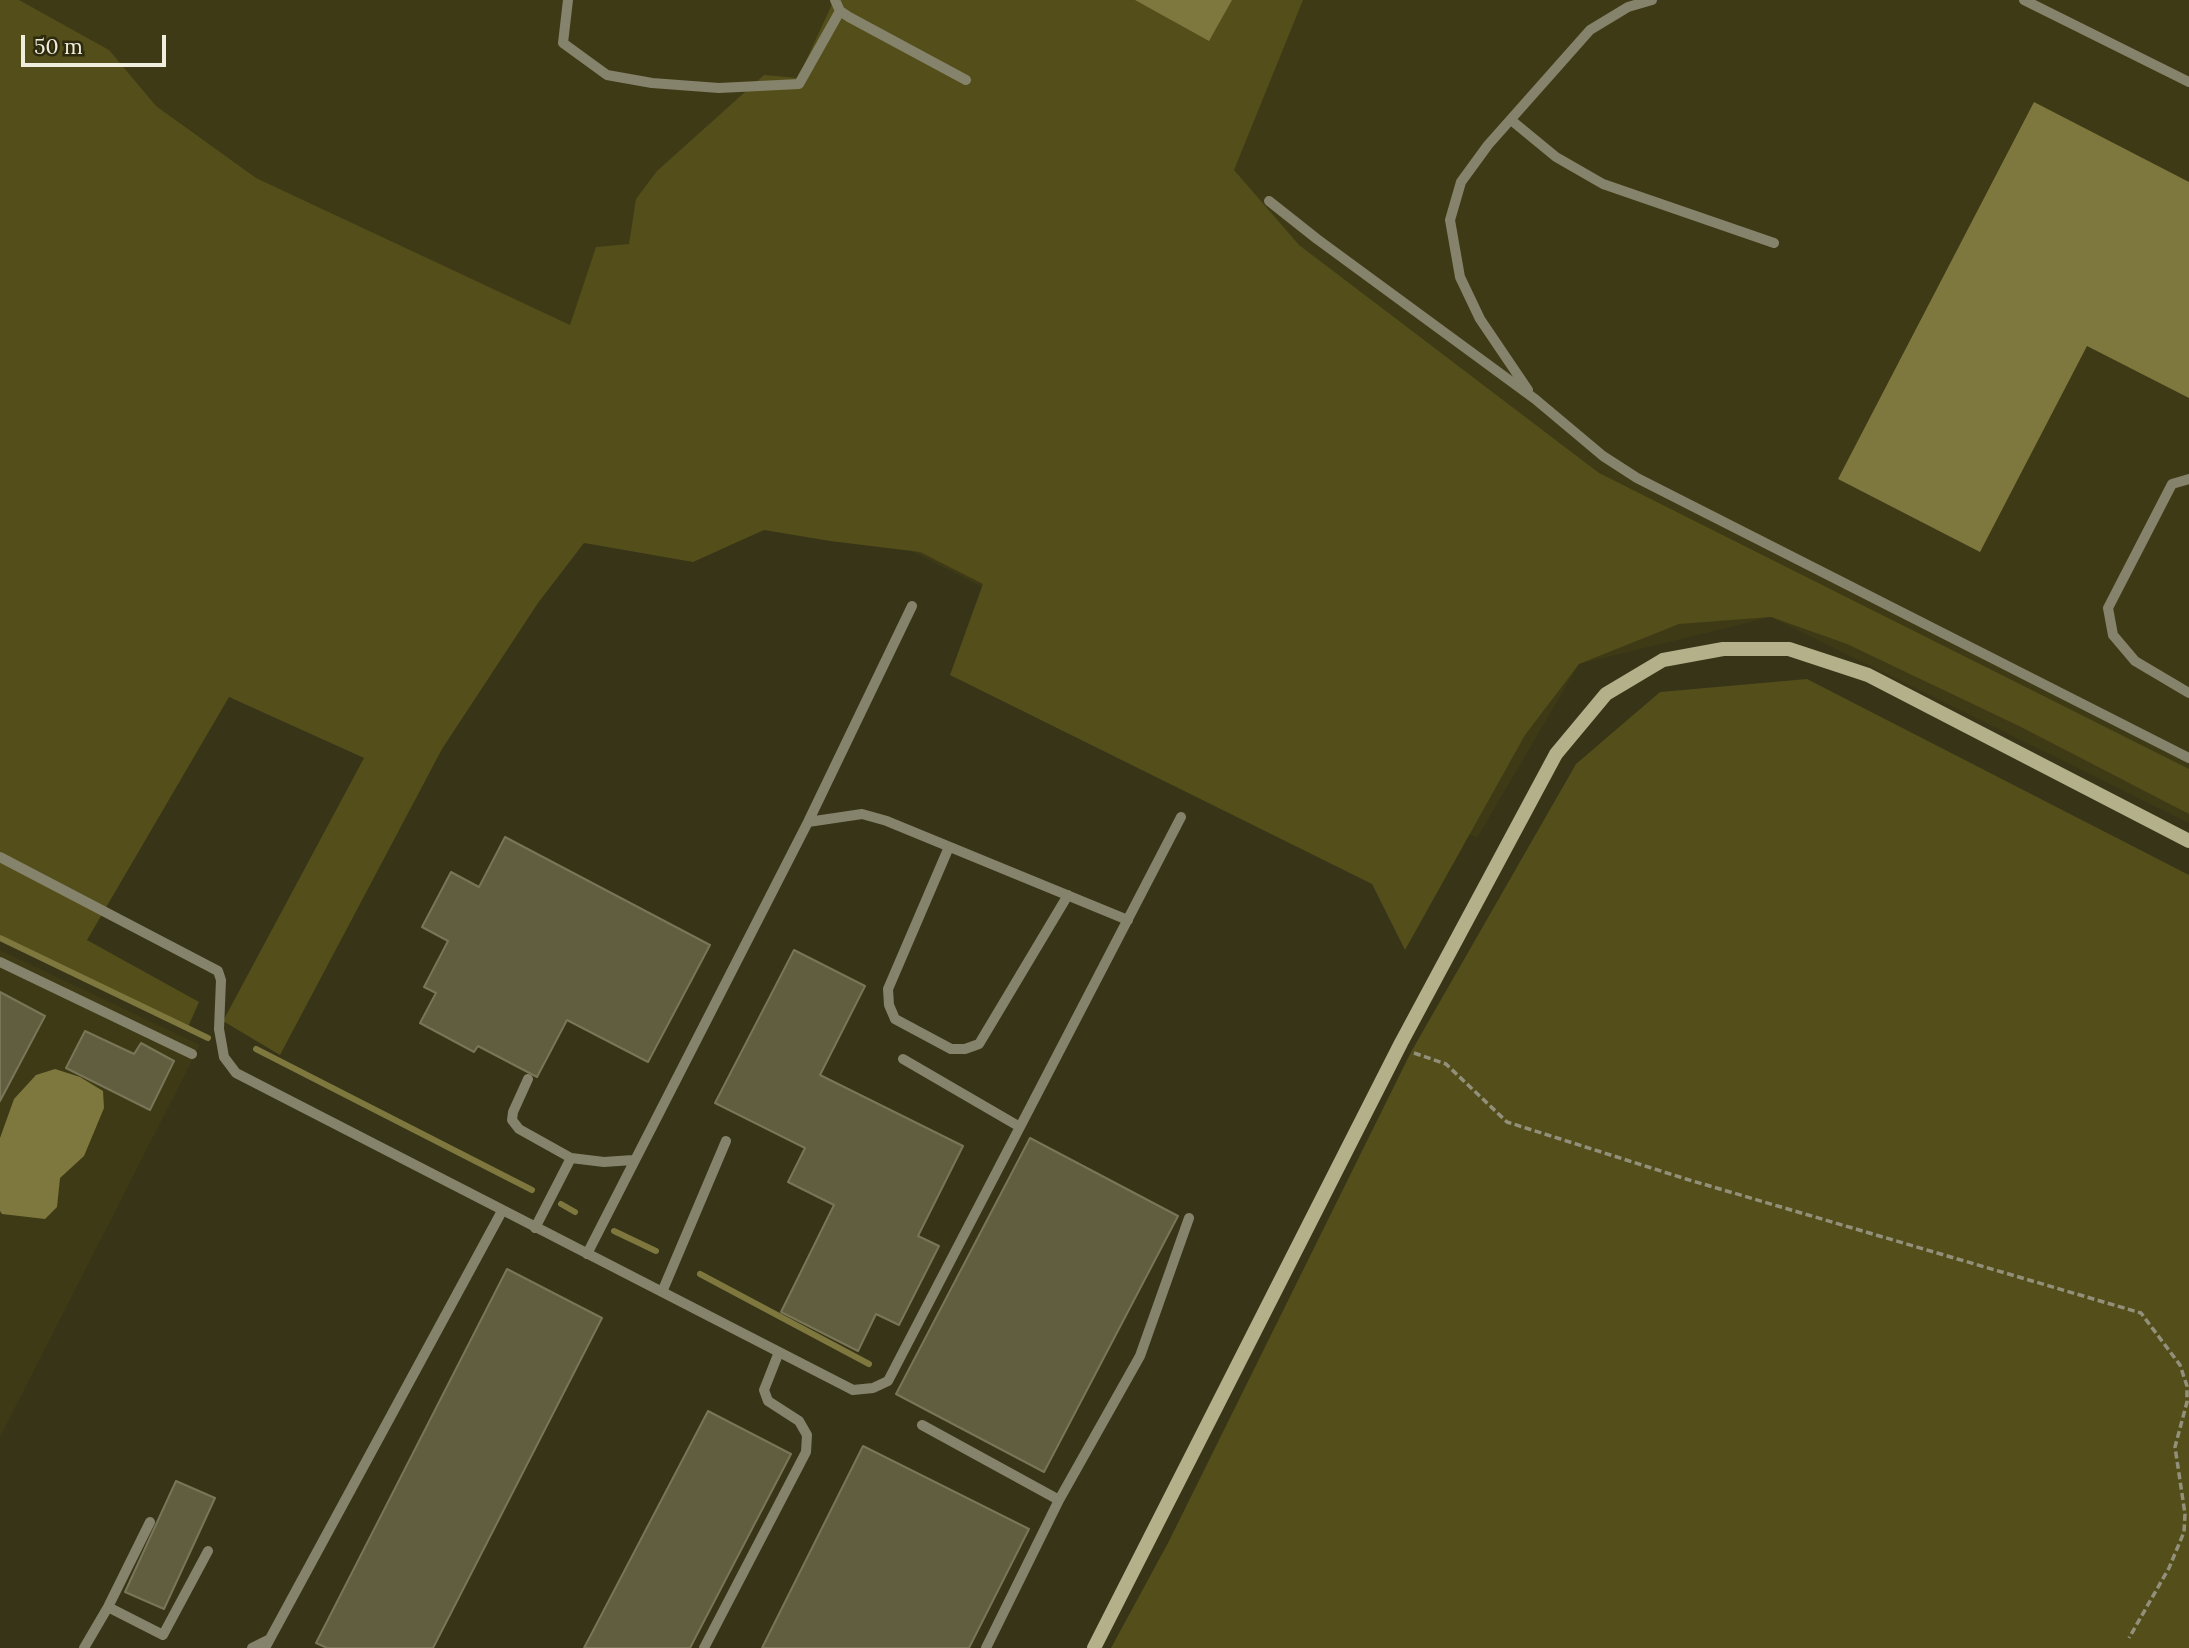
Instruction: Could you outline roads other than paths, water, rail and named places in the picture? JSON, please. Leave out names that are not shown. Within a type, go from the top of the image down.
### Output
[{"type":"street","points":[[1094,1648],[1401,1043],[1556,754],[1605,694],[1662,660],[1723,649],[1789,649],[1868,675],[2189,841]]},
{"type":"lane","points":[[568,0],[563,43],[607,75],[652,83],[719,88],[799,84],[840,11]]},
{"type":"lane","points":[[835,0],[840,11],[966,80]]},
{"type":"lane","points":[[1535,399],[1480,319],[1460,277],[1450,220],[1461,182],[1488,145],[1590,30],[1628,7],[1652,0]]},
{"type":"lane","points":[[2024,0],[2189,82]]},
{"type":"lane","points":[[1511,120],[1556,157],[1603,184],[1774,243]]},
{"type":"lane","points":[[1269,201],[1535,399],[1603,456],[1637,478],[2189,758]]},
{"type":"lane","points":[[2189,479],[2172,484],[2108,608],[2113,635],[2134,661],[2189,693]]},
{"type":"lane","points":[[587,1254],[808,822],[912,606]]},
{"type":"lane","points":[[808,822],[862,814],[887,821],[1128,920]]},
{"type":"lane","points":[[0,857],[218,971],[221,980],[219,1029],[223,1057],[236,1073],[853,1390],[873,1388],[888,1381],[1181,817]]},
{"type":"lane","points":[[949,847],[888,989],[889,1005],[895,1019],[951,1049],[965,1049],[979,1044],[1068,895]]},
{"type":"lane","points":[[0,962],[192,1054]]},
{"type":"lane","points":[[903,1059],[1020,1128]]},
{"type":"lane","points":[[528,1079],[513,1111],[512,1120],[519,1129],[571,1158],[604,1162],[633,1160]]},
{"type":"lane","points":[[662,1292],[726,1141]]},
{"type":"lane","points":[[535,1228],[571,1158]]},
{"type":"lane","points":[[252,1648],[266,1644],[502,1211]]},
{"type":"lane","points":[[986,1648],[1059,1500],[1140,1356],[1189,1218]]},
{"type":"lane","points":[[704,1648],[806,1452],[807,1435],[799,1421],[768,1401],[764,1390],[779,1352]]},
{"type":"lane","points":[[922,1425],[1059,1500]]},
{"type":"lane","points":[[84,1648],[108,1607],[150,1522]]},
{"type":"lane","points":[[108,1607],[163,1635],[208,1551]]},
{"type":"waterway","points":[[0,938],[208,1038]]},
{"type":"waterway","points":[[256,1049],[532,1190]]},
{"type":"waterway","points":[[561,1204],[575,1212]]},
{"type":"waterway","points":[[614,1231],[656,1251]]},
{"type":"waterway","points":[[700,1274],[869,1364]]}]
